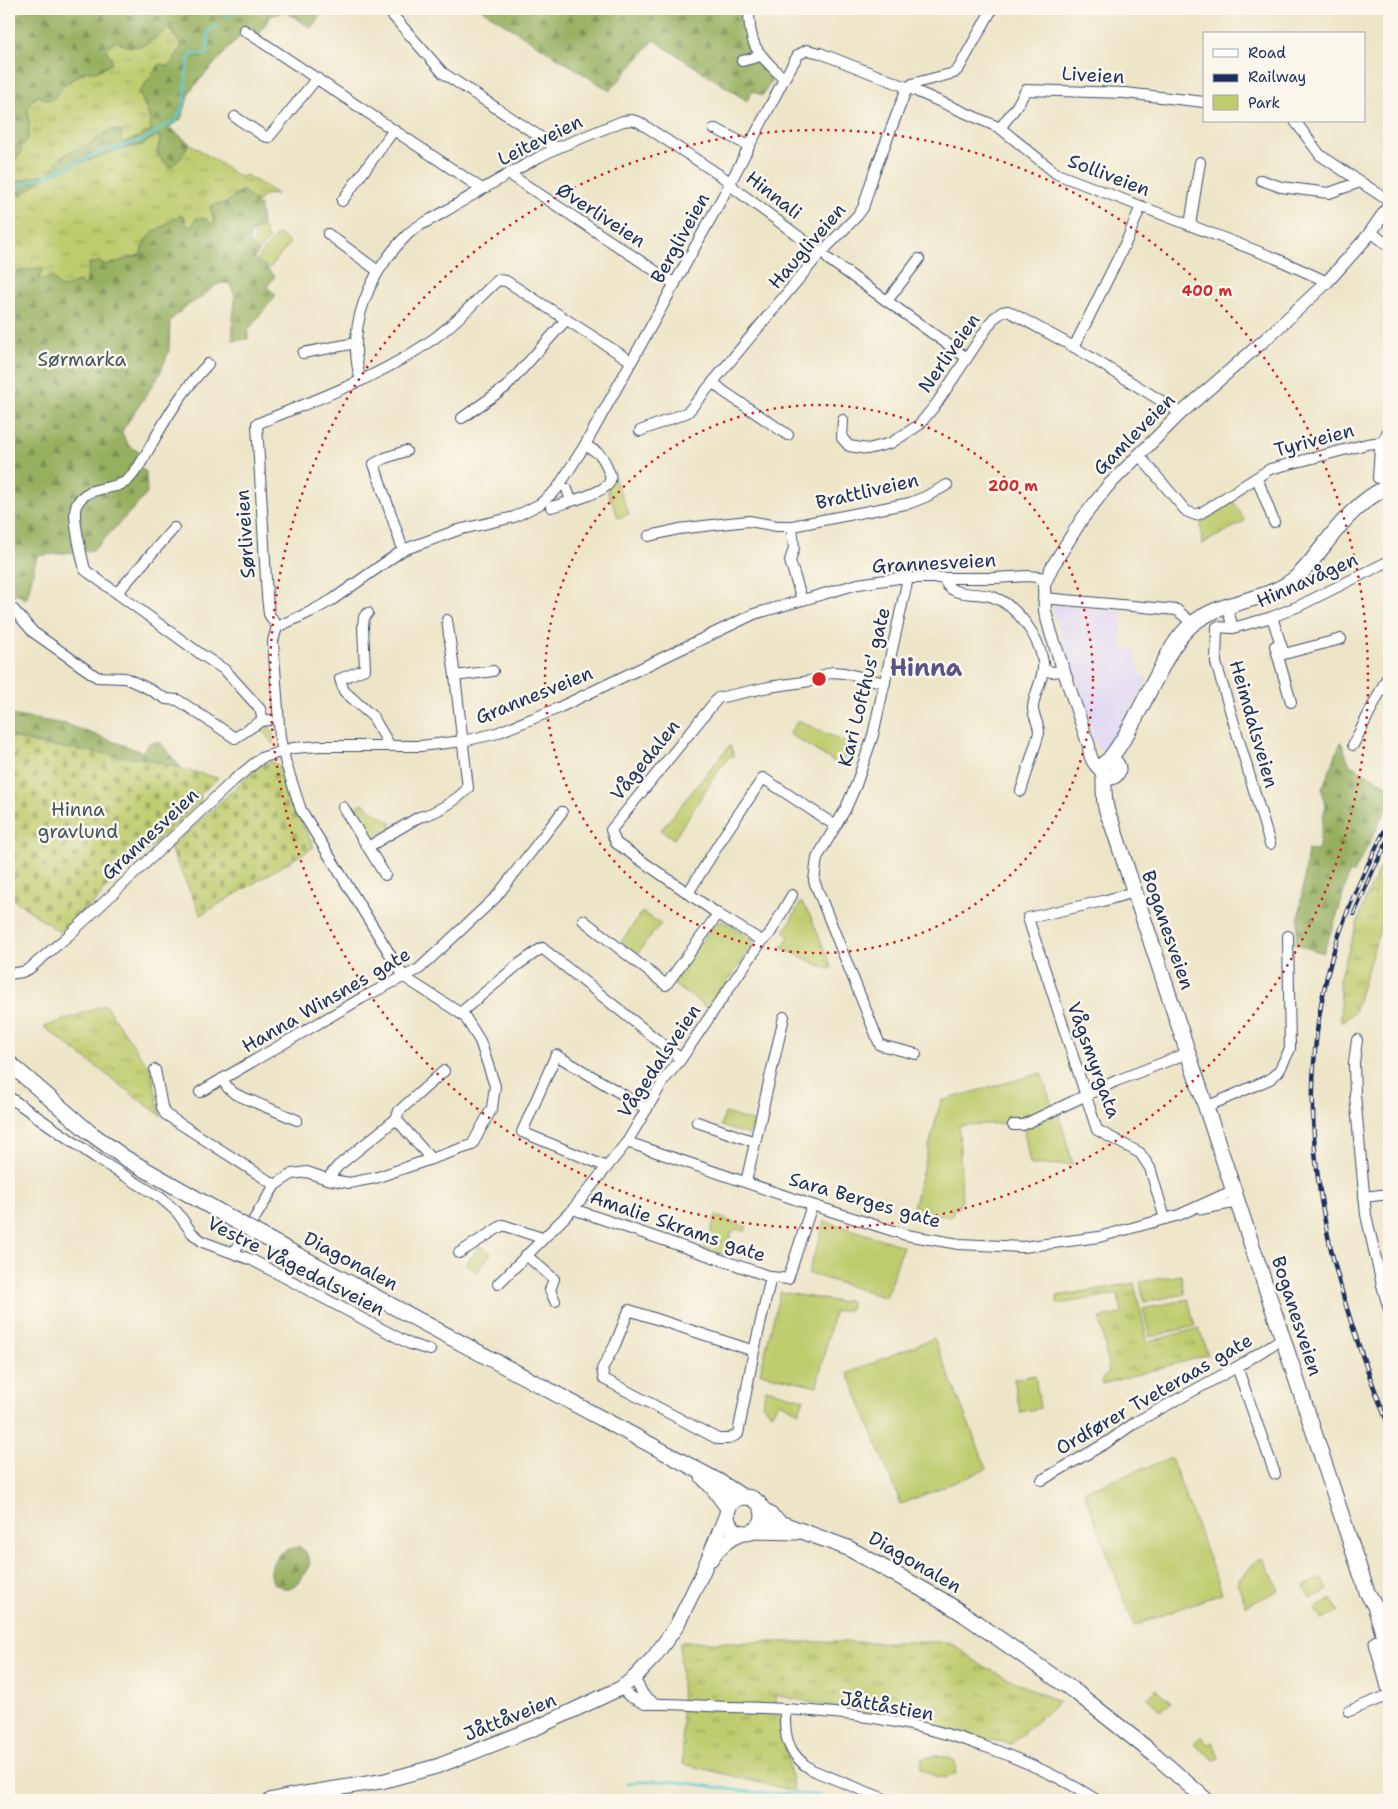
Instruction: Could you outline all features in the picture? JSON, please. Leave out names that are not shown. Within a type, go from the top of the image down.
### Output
[{"type":"main road","points":[[1109,768],[1172,647],[1192,624],[1209,614],[1268,593],[1290,582],[1307,566],[1349,514],[1384,482]]},
{"type":"main road","name":"Boganesveien","points":[[1109,768],[1112,792],[1111,821],[1367,1592],[1375,1606],[1389,1653]]},
{"type":"main road","name":"Diagonalen","points":[[9,1063],[89,1132],[125,1158],[262,1236],[718,1481],[744,1497]]},
{"type":"main road","name":"Diagonalen","points":[[693,1468],[714,1489],[727,1510]]},
{"type":"main road","points":[[744,1497],[754,1500],[761,1508],[762,1519],[760,1524],[748,1532],[734,1529],[730,1526],[727,1510],[733,1501],[744,1497]]},
{"type":"main road","name":"Diagonalen","points":[[761,1508],[780,1522],[848,1548],[940,1599],[1018,1650],[1068,1686],[1129,1733],[1183,1780]]},
{"type":"main road","name":"Jåttåveien","points":[[270,1800],[376,1782],[438,1766],[540,1726],[621,1688],[634,1678],[654,1657],[676,1627],[702,1574],[727,1510]]},
{"type":"main road","name":"Diagonalen","points":[[748,1532],[807,1532]]},
{"type":"main road","name":"Jåttåveien","points":[[702,1574],[716,1552],[731,1538],[748,1532]]},
{"type":"main road","name":"Boganesveien","points":[[1367,1592],[1368,1608],[1389,1687]]},
{"type":"main road","points":[[1183,1780],[1200,1800]]},
{"type":"main road","points":[[1183,1780],[1206,1800]]},
{"type":"street","points":[[387,9],[443,73],[557,148]]},
{"type":"street","points":[[749,9],[753,42],[757,52],[784,79]]},
{"type":"street","points":[[909,88],[912,84],[954,73],[959,68],[992,9]]},
{"type":"street","points":[[244,30],[482,189]]},
{"type":"street","name":"Solliveien","points":[[807,50],[820,53],[909,88],[1000,128],[1056,174],[1275,258],[1326,283]]},
{"type":"street","name":"Bergliveien","points":[[277,627],[332,600],[403,550],[458,530],[507,519],[527,512],[558,489],[585,445],[730,182],[742,145],[798,55],[807,50]]},
{"type":"street","points":[[742,61],[761,56]]},
{"type":"street","points":[[235,116],[264,136],[270,137],[317,78]]},
{"type":"street","name":"Haugliveien","points":[[640,431],[688,412],[824,256],[863,208],[874,173],[905,93],[909,88]]},
{"type":"street","name":"Liveien","points":[[1000,128],[1017,106],[1026,90],[1125,93],[1203,102]]},
{"type":"street","name":"Leiteveien","points":[[361,381],[356,364],[358,318],[364,299],[378,271],[408,234],[508,174],[557,148],[623,121],[632,120],[639,122],[730,182]]},
{"type":"street","points":[[1296,122],[1320,155],[1389,201]]},
{"type":"street","points":[[714,129],[742,145]]},
{"type":"street","points":[[342,201],[394,130]]},
{"type":"street","points":[[1190,225],[1200,162]]},
{"type":"street","name":"Øverliveien","points":[[508,174],[675,284]]},
{"type":"street","points":[[1261,180],[1281,187],[1329,193],[1360,182]]},
{"type":"street","name":"Hinnali","points":[[730,182],[735,189],[824,256],[966,358]]},
{"type":"street","points":[[1074,347],[1124,246],[1141,206]]},
{"type":"street","name":"Gamleveien","points":[[1109,768],[1089,746],[1051,633],[1043,598],[1044,585],[1052,567],[1082,519],[1107,487],[1179,415],[1274,332],[1326,283],[1371,232],[1389,206]]},
{"type":"street","points":[[1371,232],[1389,246]]},
{"type":"street","points":[[328,234],[378,271]]},
{"type":"street","points":[[887,301],[919,259]]},
{"type":"street","points":[[361,381],[435,338],[470,308],[498,280],[506,281],[631,361]]},
{"type":"street","name":"Nerliveien","points":[[843,420],[842,438],[849,446],[868,449],[891,443],[918,425],[937,403],[993,320],[1002,312],[1008,311],[1074,347],[1176,410],[1179,415]]},
{"type":"street","points":[[462,418],[506,387],[566,320]]},
{"type":"street","points":[[303,354],[356,342]]},
{"type":"street","points":[[208,364],[190,382],[179,397],[136,471],[126,482],[82,496],[75,508],[80,549],[85,570],[225,670],[260,709],[264,720]]},
{"type":"street","name":"Sørliveien","points":[[361,381],[257,424],[267,596],[269,614],[277,627],[273,641],[278,720],[282,750],[301,810],[404,977]]},
{"type":"street","points":[[713,382],[723,391],[788,435]]},
{"type":"street","points":[[1384,482],[1382,444],[1389,429]]},
{"type":"street","name":"Tyriveien","points":[[1138,454],[1186,511],[1196,517],[1270,469],[1367,444],[1382,444]]},
{"type":"street","points":[[1382,444],[1389,454]]},
{"type":"street","points":[[551,508],[604,488],[610,481],[610,475],[604,458],[597,451],[585,445]]},
{"type":"street","points":[[403,550],[374,464],[406,451]]},
{"type":"street","name":"Tyriveien","points":[[1257,478],[1274,522]]},
{"type":"street","name":"Brattliveien","points":[[649,536],[729,523],[749,522],[792,526],[910,503],[948,485]]},
{"type":"street","points":[[567,488],[571,500]]},
{"type":"street","points":[[792,526],[794,548],[790,562],[802,600]]},
{"type":"street","points":[[118,592],[174,528]]},
{"type":"street","name":"Hinnavågen","points":[[1233,628],[1270,618],[1299,606],[1389,563]]},
{"type":"street","name":"Grannesveien","points":[[9,974],[28,969],[68,936],[234,780],[261,758],[282,750],[300,747],[420,746],[463,741],[494,734],[549,712],[754,614],[870,582],[908,578],[1028,576],[1047,578]]},
{"type":"street","name":"Kari Lofthus' gate","points":[[908,578],[873,735],[845,810],[817,858],[814,881],[880,1045],[916,1054]]},
{"type":"street","points":[[944,578],[945,584],[950,590],[994,597],[1010,608],[1032,634],[1041,654],[1043,669],[1032,709],[1039,724],[1039,733],[1021,790]]},
{"type":"street","points":[[1043,598],[1177,610],[1192,624]]},
{"type":"street","points":[[1227,607],[1233,628]]},
{"type":"street","points":[[14,610],[33,632],[97,677],[125,678],[166,699],[178,700],[235,738],[264,720],[278,720]]},
{"type":"street","points":[[368,613],[364,617],[363,627],[365,668],[340,679],[344,691],[373,717],[390,746]]},
{"type":"street","points":[[1270,618],[1284,654],[1341,639]]},
{"type":"street","points":[[1270,618],[1291,702]]},
{"type":"street","points":[[368,847],[419,817],[428,816],[468,788],[447,620]]},
{"type":"street","name":"Heimdalsveien","points":[[1233,628],[1217,627],[1216,663],[1270,844]]},
{"type":"street","points":[[1043,669],[1051,672],[1064,671]]},
{"type":"street","points":[[455,676],[493,671]]},
{"type":"street","name":"Vågedalen","points":[[762,941],[718,914],[616,843],[611,830],[715,701],[722,696],[810,681],[832,672],[885,683]]},
{"type":"street","points":[[1352,745],[1389,674]]},
{"type":"street","points":[[688,893],[763,778],[836,826]]},
{"type":"street","points":[[342,807],[385,875]]},
{"type":"street","name":"Hanna Winsnes gate","points":[[200,1092],[362,998],[419,969],[496,897],[562,812]]},
{"type":"street","name":"Vågsmyrgata","points":[[1134,892],[1028,918],[1098,1130],[1140,1153],[1150,1168],[1166,1219]]},
{"type":"street","name":"Vågedalsveien","points":[[498,1284],[573,1209],[627,1142],[664,1080],[681,1059],[762,941],[769,936],[792,895]]},
{"type":"street","points":[[583,920],[666,985],[718,914]]},
{"type":"street","points":[[1206,1108],[1270,1079],[1279,1071],[1290,1049],[1288,936]]},
{"type":"street","points":[[460,1013],[519,964],[542,948],[681,1059]]},
{"type":"street","points":[[234,1252],[275,1185],[299,1172],[307,1172],[327,1179],[349,1183],[375,1178],[472,1145],[492,1108],[495,1086],[480,1041],[465,1017],[404,977]]},
{"type":"street","points":[[746,1182],[784,1018]]},
{"type":"street","points":[[1357,1040],[1354,1063],[1355,1095],[1364,1197],[1368,1228],[1389,1310]]},
{"type":"street","points":[[1013,1125],[1023,1125],[1116,1081],[1188,1052]]},
{"type":"street","points":[[607,1167],[522,1132],[556,1055],[647,1109]]},
{"type":"street","points":[[155,1070],[162,1108],[165,1114],[275,1185]]},
{"type":"street","points":[[327,1179],[338,1166],[396,1119],[399,1111],[444,1071]]},
{"type":"street","points":[[222,1079],[235,1094],[297,1120]]},
{"type":"street","name":"Vestre Vågedalsveien","points":[[9,1097],[99,1160],[161,1198],[177,1212],[192,1233],[203,1242],[234,1252],[410,1344],[430,1350]]},
{"type":"street","points":[[396,1119],[431,1158]]},
{"type":"street","points":[[697,1122],[755,1142]]},
{"type":"street","name":"Sara Berges gate","points":[[627,1142],[812,1205],[919,1237],[959,1244],[1023,1247],[1099,1237],[1166,1219],[1236,1196]]},
{"type":"street","points":[[1364,1197],[1389,1194]]},
{"type":"street","points":[[754,1350],[629,1310],[615,1345],[602,1369],[604,1380],[718,1439],[728,1439],[738,1434],[754,1350],[771,1277],[788,1279],[812,1205]]},
{"type":"street","name":"Amalie Skrams gate","points":[[573,1209],[771,1277]]},
{"type":"street","points":[[459,1253],[503,1225],[542,1238]]},
{"type":"street","points":[[526,1255],[554,1279],[550,1290],[555,1301]]},
{"type":"street","name":"Ordfører Tveteraas gate","points":[[1042,1480],[1106,1443],[1136,1422],[1237,1367],[1283,1338]]},
{"type":"street","points":[[1237,1367],[1275,1474]]},
{"type":"street","points":[[634,1678],[644,1696],[656,1704]]},
{"type":"street","name":"Jåttåstien","points":[[621,1688],[629,1696],[645,1704],[785,1709],[888,1720],[947,1735],[1024,1762],[1097,1800]]},
{"type":"street","points":[[1349,1711],[1389,1695]]},
{"type":"street","points":[[785,1709],[786,1739],[796,1757],[812,1770],[887,1800]]},
{"type":"shaded area","points":[[1058,605],[1123,612],[1121,636],[1124,648],[1134,649],[1141,674],[1148,678],[1110,751],[1101,751],[1094,741],[1075,671],[1069,660],[1054,612],[1054,607]]},
{"type":"green space","points":[[9,9],[325,9],[311,28],[285,11],[271,16],[258,36],[246,29],[190,91],[181,119],[169,127],[189,143],[180,159],[171,167],[164,163],[157,153],[160,140],[158,135],[141,145],[116,150],[53,173],[54,166],[62,157],[91,143],[110,131],[118,130],[122,132],[120,139],[122,142],[126,142],[151,131],[149,116],[139,92],[160,64],[167,66],[171,64],[182,46],[170,30],[171,24],[160,35],[146,44],[131,47],[117,41],[112,44],[106,51],[112,58],[111,64],[96,72],[84,72],[78,75],[67,83],[53,99],[48,100],[39,96],[33,100],[28,109],[28,137],[21,147],[22,152],[13,163],[9,164]]},
{"type":"green space","points":[[9,9],[31,9],[9,18]]},
{"type":"green space","points":[[481,9],[745,9],[744,21],[748,43],[754,57],[774,77],[762,96],[753,91],[747,101],[654,40],[610,91]]},
{"type":"green space","points":[[171,24],[170,30],[182,46],[171,64],[139,92],[149,116],[151,131],[133,140],[121,142],[121,136],[112,129],[92,143],[63,156],[59,160],[54,173],[116,150],[141,145],[158,135],[160,140],[157,153],[164,163],[180,159],[189,143],[240,177],[246,175],[277,194],[265,195],[257,202],[242,190],[226,203],[212,205],[214,221],[212,225],[193,225],[190,227],[186,225],[157,231],[147,239],[140,255],[107,265],[100,262],[87,284],[82,285],[80,281],[63,288],[38,281],[39,268],[9,274],[9,195],[23,193],[45,176],[44,174],[9,184],[9,164],[13,163],[29,123],[27,106],[39,96],[48,100],[53,99],[63,85],[110,55],[106,51],[113,43],[117,41],[121,45],[164,32]]},
{"type":"green space","points":[[44,174],[45,177],[23,194],[9,195],[9,184]]},
{"type":"green space","name":"Sørmarka","points":[[242,190],[260,206],[262,225],[251,232],[249,243],[259,253],[254,258],[275,276],[267,287],[276,295],[248,330],[248,339],[233,341],[235,297],[230,284],[222,283],[216,285],[202,297],[185,307],[170,321],[169,351],[159,376],[122,431],[129,445],[143,453],[137,464],[146,472],[147,494],[94,550],[37,556],[27,598],[23,599],[19,594],[9,595],[9,274],[39,268],[43,269],[38,280],[52,276],[59,286],[63,288],[80,281],[82,285],[86,284],[89,263],[100,262],[107,265],[140,255],[145,240],[155,231],[181,215],[185,217],[186,225],[190,227],[196,218],[206,219],[212,225],[214,221],[210,207],[226,203]]},
{"type":"green space","points":[[263,226],[266,231],[264,233],[269,239],[258,252],[252,245],[256,238],[252,232]]},
{"type":"green space","points":[[278,233],[290,243],[269,269],[257,259]]},
{"type":"green space","points":[[613,474],[629,514],[618,518],[607,490]]},
{"type":"green space","points":[[1233,501],[1245,521],[1202,544],[1201,523]]},
{"type":"green space","points":[[9,712],[11,715],[66,724],[142,752],[150,742],[160,742],[181,768],[138,759],[51,746],[9,736]]},
{"type":"green space","points":[[798,720],[850,745],[841,766],[789,734]]},
{"type":"green space","points":[[266,726],[272,730],[273,744],[260,728]]},
{"type":"green space","name":"Hinna gravlund","points":[[9,736],[37,744],[149,760],[218,778],[200,794],[201,800],[101,893],[101,897],[59,932],[9,896]]},
{"type":"green space","points":[[1341,742],[1350,765],[1389,786],[1389,804],[1354,873],[1349,873],[1339,910],[1323,953],[1295,944],[1308,850],[1318,851],[1325,807],[1322,789]]},
{"type":"green space","points":[[730,745],[734,756],[730,756],[720,768],[674,839],[661,830]]},
{"type":"green space","name":"Hinna gravlund","points":[[272,762],[281,769],[292,803],[314,847],[201,915],[170,848],[262,764]]},
{"type":"green space","points":[[362,803],[391,823],[392,827],[371,840],[367,838],[350,812]]},
{"type":"green space","points":[[1389,847],[1389,900],[1354,1013],[1341,1022],[1339,979],[1365,900]]},
{"type":"green space","points":[[801,902],[810,915],[832,968],[828,969],[782,948],[789,936],[784,932]]},
{"type":"green space","points":[[642,912],[661,924],[635,957],[619,945]]},
{"type":"green space","points":[[723,921],[752,939],[754,943],[709,1009],[670,982],[714,925]]},
{"type":"green space","points":[[105,1005],[151,1070],[161,1116],[44,1027]]},
{"type":"green space","points":[[1041,1073],[1053,1108],[1019,1123],[959,1125],[962,1202],[959,1203],[959,1208],[953,1209],[953,1215],[951,1217],[912,1211],[941,1101]]},
{"type":"green space","points":[[1058,1112],[1073,1164],[1030,1165],[1024,1129]]},
{"type":"green space","points":[[725,1113],[754,1122],[749,1135],[721,1126]]},
{"type":"green space","points":[[716,1216],[747,1227],[745,1232],[736,1229],[731,1234],[725,1255],[704,1250]]},
{"type":"green space","points":[[825,1221],[903,1246],[886,1298],[808,1273]]},
{"type":"green space","points":[[480,1245],[491,1253],[477,1272],[466,1264]]},
{"type":"green space","points":[[1181,1275],[1185,1294],[1144,1302],[1140,1282]]},
{"type":"green space","points":[[1134,1283],[1148,1342],[1199,1328],[1208,1355],[1102,1384],[1101,1380],[1109,1372],[1100,1318],[1122,1314],[1118,1294],[1058,1304],[1057,1296]]},
{"type":"green space","points":[[780,1292],[841,1302],[848,1300],[851,1302],[850,1309],[834,1312],[817,1386],[760,1373]]},
{"type":"green space","points":[[1188,1299],[1195,1326],[1150,1337],[1143,1309]]},
{"type":"green space","points":[[934,1338],[987,1469],[901,1504],[848,1373]]},
{"type":"green space","points":[[1035,1375],[1040,1408],[1020,1412],[1014,1379]]},
{"type":"green space","points":[[766,1389],[804,1399],[799,1412],[780,1402],[771,1413],[762,1405]]},
{"type":"green space","points":[[1171,1458],[1222,1593],[1134,1626],[1084,1491]]},
{"type":"green space","points":[[299,1546],[306,1552],[310,1564],[299,1583],[287,1589],[274,1584],[271,1575],[273,1562],[283,1552]]},
{"type":"green space","points":[[1261,1558],[1264,1560],[1279,1590],[1246,1606],[1237,1582]]},
{"type":"green space","points":[[1322,1578],[1328,1590],[1310,1599],[1304,1586]]},
{"type":"green space","points":[[1332,1599],[1339,1612],[1321,1620],[1315,1608]]},
{"type":"green space","points":[[680,1642],[950,1642],[982,1666],[1059,1702],[1011,1744],[775,1695],[794,1791],[683,1764]]},
{"type":"green space","points":[[1156,1689],[1171,1702],[1161,1711],[1147,1698]]},
{"type":"green space","points":[[1202,1736],[1207,1744],[1213,1742],[1219,1758],[1214,1760],[1194,1743]]},
{"type":"green space","points":[[937,1756],[952,1759],[956,1764],[956,1773],[943,1778],[934,1776],[921,1769],[922,1758]]},
{"type":"waterway","points":[[228,17],[237,9]]},
{"type":"waterway","points":[[9,189],[70,166],[107,149],[119,148],[145,139],[177,119],[185,100],[186,75],[190,56],[192,53],[200,55],[208,53],[208,32],[218,25]]},
{"type":"waterway","points":[[628,1783],[672,1781],[752,1792],[820,1795]]},
{"type":"railway","points":[[1389,822],[1354,897],[1332,956],[1317,1034],[1313,1092],[1315,1149],[1322,1205],[1334,1261],[1349,1316],[1389,1426]]},
{"type":"railway","points":[[1354,914],[1389,839]]},
{"type":"district","name":"Hinna","points":[[926,668]]}]
